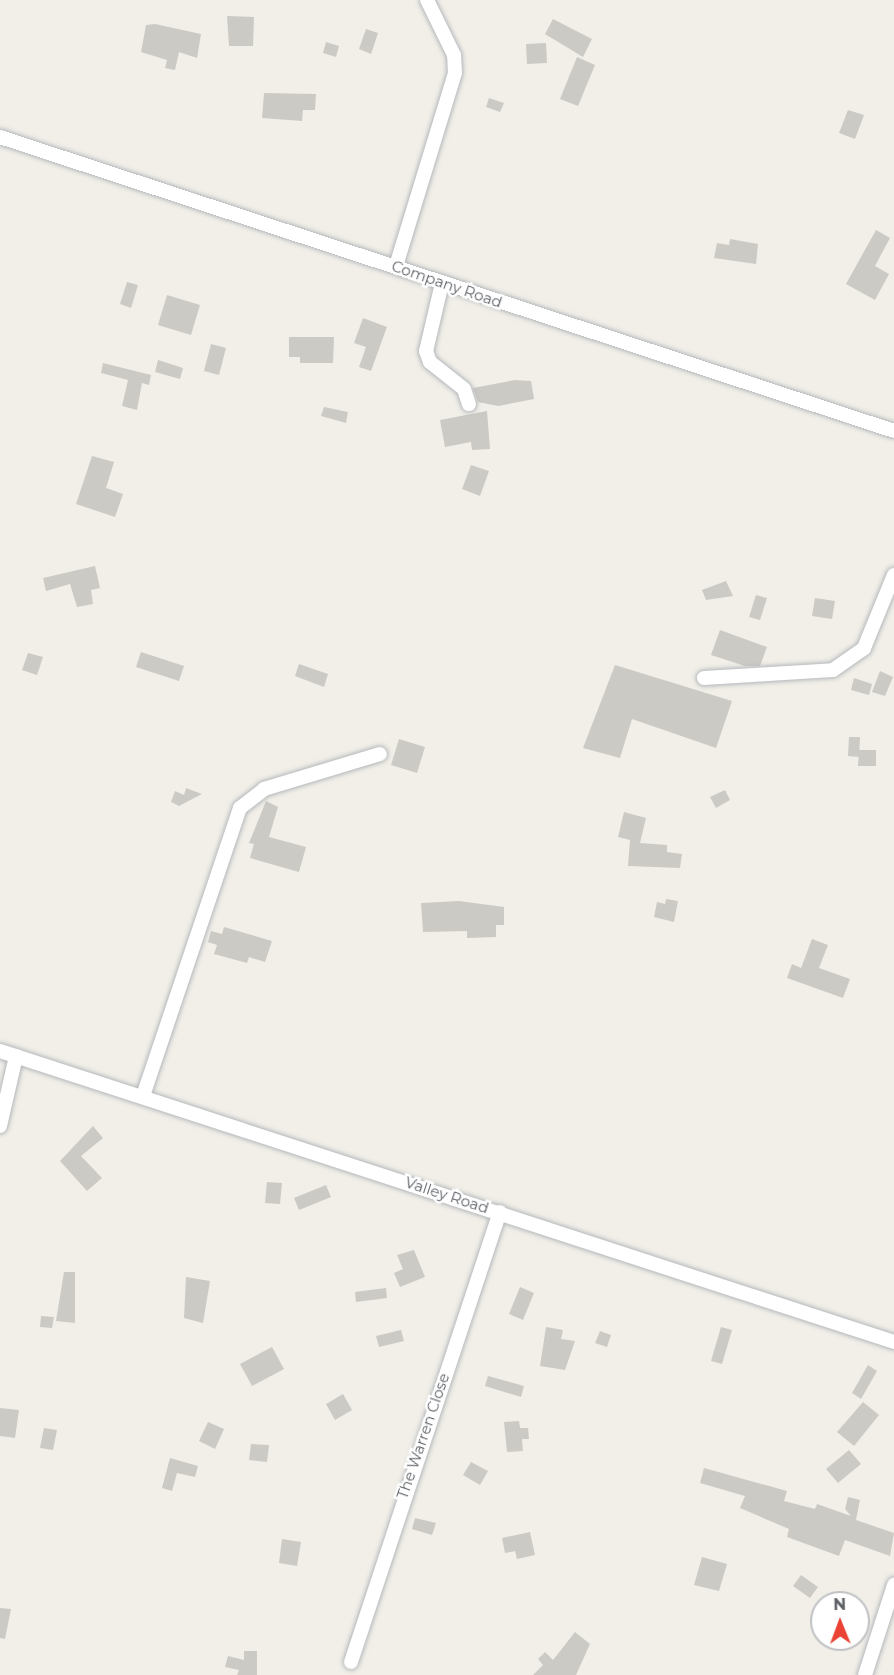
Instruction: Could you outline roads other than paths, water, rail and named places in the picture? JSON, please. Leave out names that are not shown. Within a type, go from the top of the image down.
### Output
[{"type":"street","points":[[396,266],[455,73],[454,55],[427,0]]},
{"type":"street","name":"Company Road","points":[[0,137],[894,430]]},
{"type":"street","points":[[442,283],[426,351],[430,362],[464,389],[469,404]]},
{"type":"street","points":[[704,678],[834,670],[864,648],[894,575]]},
{"type":"street","points":[[143,1096],[240,808],[264,789],[380,754]]},
{"type":"street","name":"Valley Road","points":[[0,1051],[894,1342]]},
{"type":"street","points":[[0,1126],[16,1056]]},
{"type":"street","name":"The Warren Close","points":[[351,1662],[500,1212]]},
{"type":"street","points":[[865,1675],[894,1586]]}]
